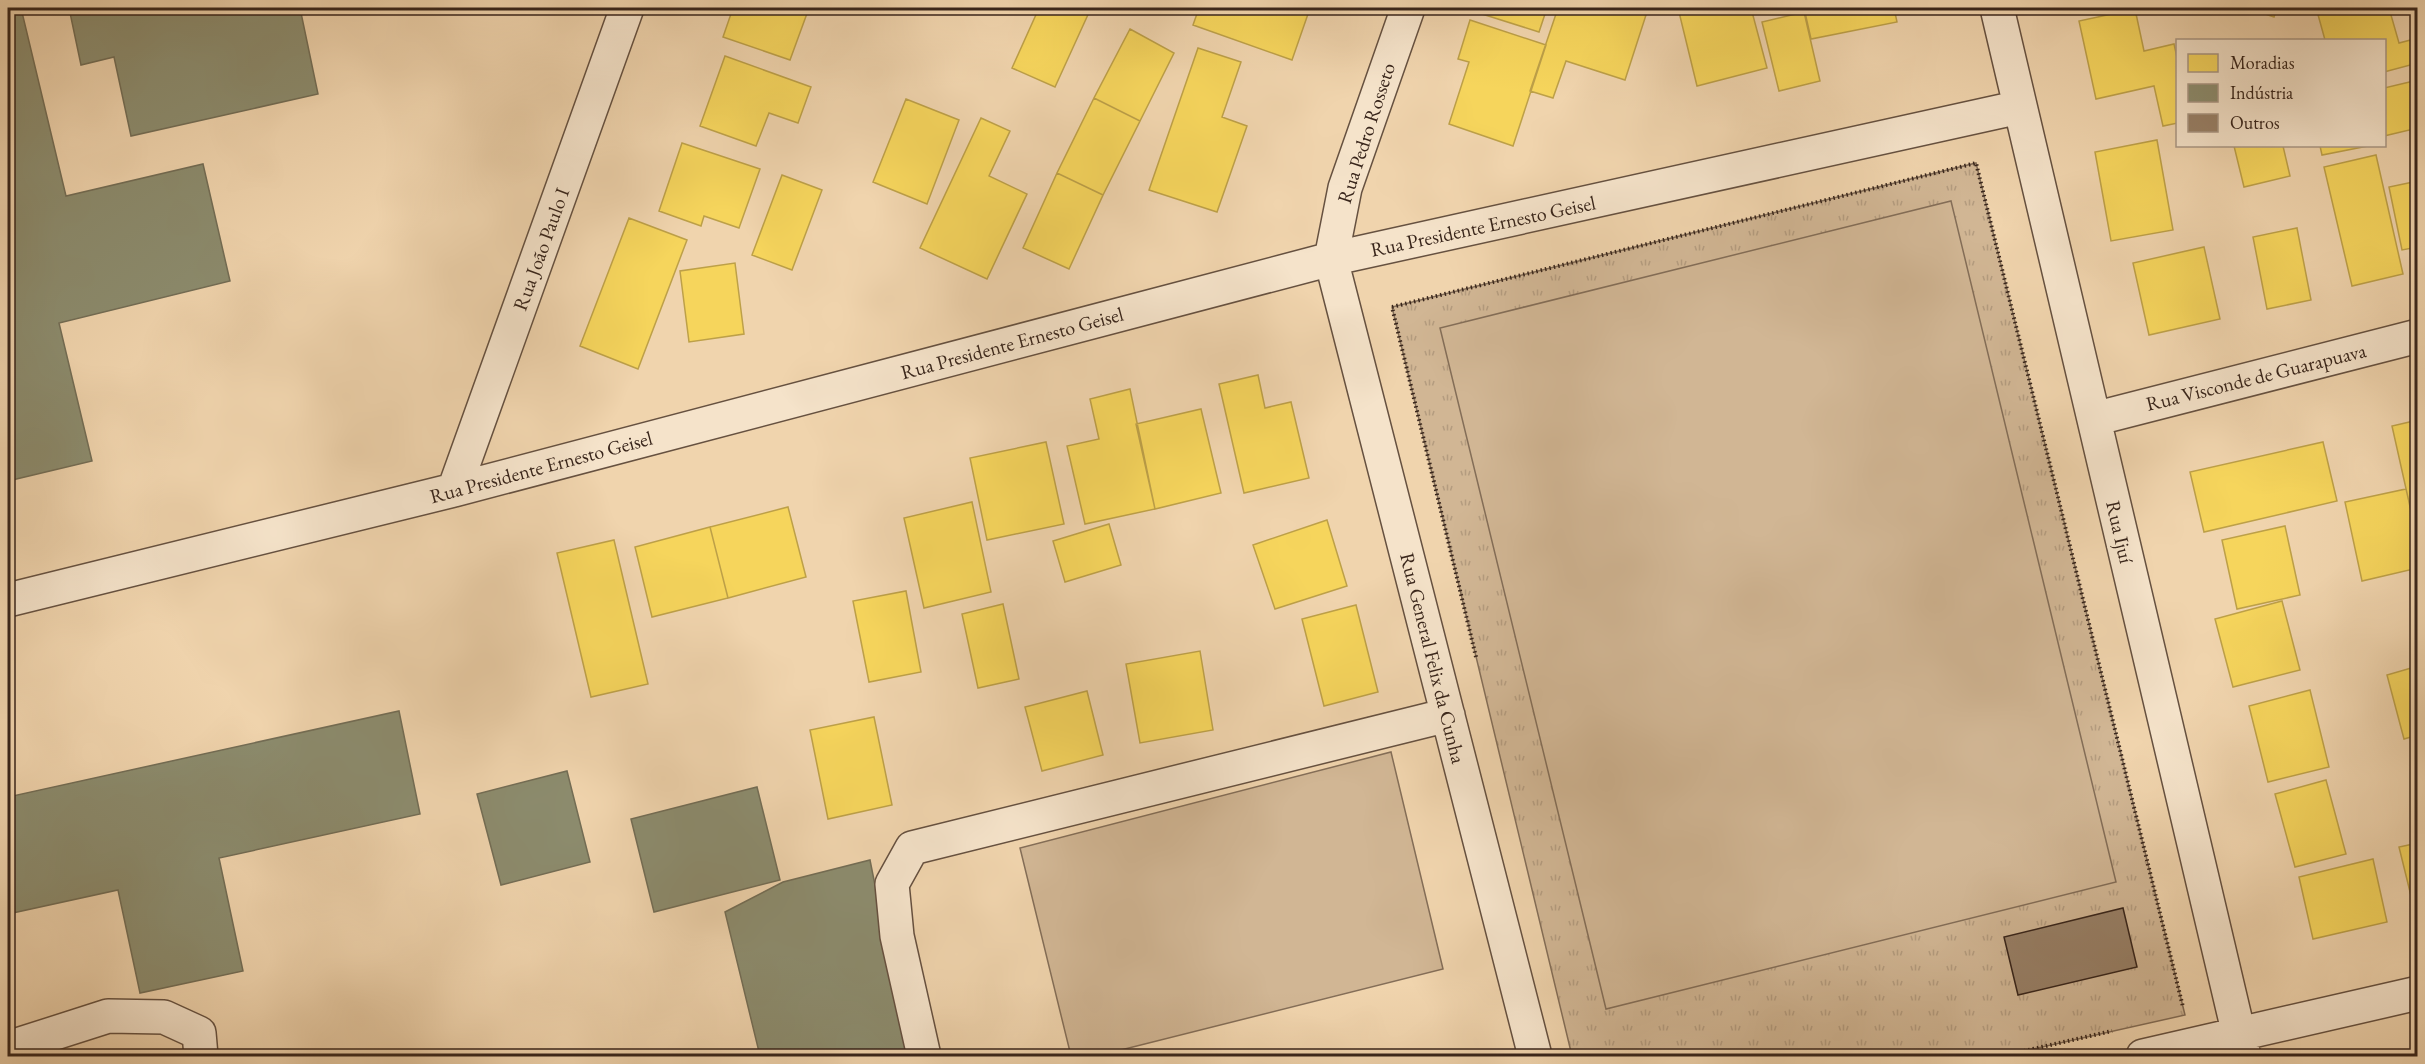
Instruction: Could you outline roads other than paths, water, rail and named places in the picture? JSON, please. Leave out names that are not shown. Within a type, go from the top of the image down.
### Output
[{"type":"street","name":"Rua João Paulo I","points":[[454,490],[627,8]]},
{"type":"street","name":"Rua Pedro Rosseto","points":[[1331,260],[1345,188],[1408,8]]},
{"type":"street","name":"Rua Ijuí","points":[[1997,8],[2241,1046]]},
{"type":"street","name":"Rua Presidente Ernesto Geisel","points":[[8,600],[454,490],[1331,260],[2020,107]]},
{"type":"street","name":"Rua General Felix da Cunha","points":[[1331,260],[1535,1056]]},
{"type":"street","name":"Rua Visconde de Guarapuava","points":[[2094,419],[2418,336]]},
{"type":"street","points":[[924,1056],[897,936],[892,884],[912,848],[1448,715]]},
{"type":"street","points":[[2143,1056],[2241,1046],[2418,993]]},
{"type":"street","points":[[8,1048],[108,1016],[164,1017],[199,1033],[201,1056]]}]
